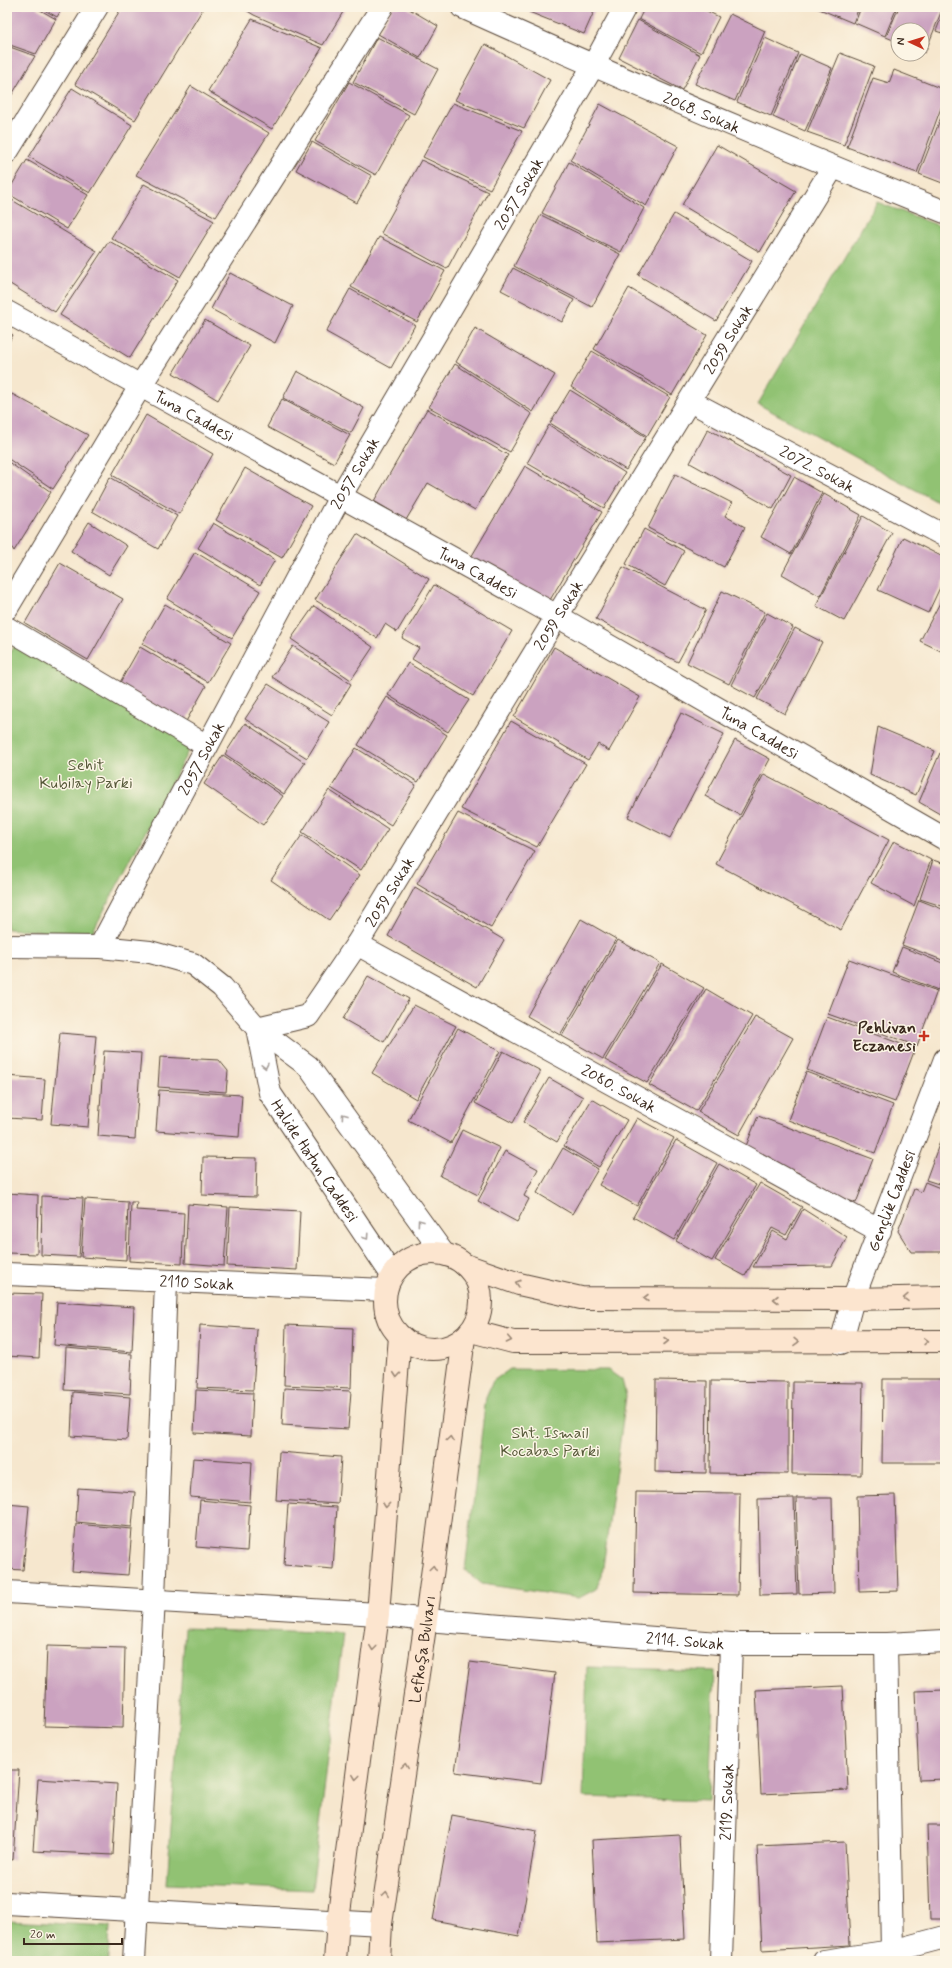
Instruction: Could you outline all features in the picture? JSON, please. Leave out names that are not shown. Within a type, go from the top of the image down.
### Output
[{"type":"main road","points":[[430,1252],[443,1253],[455,1258],[465,1265],[474,1275],[479,1287],[481,1299],[480,1312],[467,1334],[446,1347],[430,1349],[414,1345],[400,1336],[390,1323],[385,1307],[389,1283],[403,1263],[417,1255],[430,1252]]},
{"type":"main road","points":[[465,1265],[519,1284],[581,1298],[853,1299],[945,1297]]},
{"type":"main road","points":[[467,1334],[513,1342],[671,1341],[841,1343],[945,1341]]},
{"type":"main road","name":"Lefkoşa Bulvarı","points":[[379,1961],[381,1924],[467,1334]]},
{"type":"main road","points":[[335,1961],[338,1921],[378,1614],[400,1336]]},
{"type":"street","points":[[7,152],[97,7]]},
{"type":"street","points":[[7,608],[141,385],[382,7]]},
{"type":"street","name":"2068. Sokak","points":[[462,7],[593,66],[833,167],[945,212]]},
{"type":"street","name":"2057 Sokak","points":[[100,947],[340,497],[593,66],[625,7]]},
{"type":"street","name":"2059 Sokak","points":[[257,1028],[308,1016],[357,944],[833,167]]},
{"type":"street","name":"Tuna Caddesi","points":[[7,312],[557,616],[945,839]]},
{"type":"street","name":"2072. Sokak","points":[[690,401],[945,536]]},
{"type":"street","points":[[7,628],[207,746]]},
{"type":"street","name":"2080. Sokak","points":[[357,944],[880,1231]]},
{"type":"street","name":"Halide Hatun Caddesi","points":[[7,946],[100,947],[150,952],[193,964],[222,987],[257,1028],[270,1093],[389,1283]]},
{"type":"street","points":[[257,1028],[308,1066],[443,1253]]},
{"type":"street","name":"Gençlik Caddesi","points":[[841,1343],[853,1299],[945,1059]]},
{"type":"street","name":"2110 Sokak","points":[[7,1274],[166,1282],[389,1283]]},
{"type":"street","points":[[134,1961],[154,1599],[166,1282]]},
{"type":"street","name":"2114. Sokak","points":[[7,1592],[154,1599],[378,1614],[426,1620],[731,1644],[886,1644],[945,1641]]},
{"type":"street","name":"2119. Sokak","points":[[721,1961],[731,1644]]},
{"type":"street","points":[[886,1644],[892,1951]]},
{"type":"street","points":[[7,1903],[138,1909],[381,1924]]},
{"type":"street","points":[[824,1961],[892,1951],[945,1937]]},
{"type":"green space","points":[[877,202],[945,228],[945,506],[758,404]]},
{"type":"green space","name":"Sehit Kubilay Parki","points":[[16,643],[193,742],[91,935],[7,929],[7,659]]},
{"type":"green space","name":"Sht. Ismail Kocabas Parki","points":[[510,1369],[608,1370],[622,1380],[626,1396],[602,1575],[596,1589],[579,1598],[482,1584],[465,1570],[486,1397],[493,1381]]},
{"type":"green space","points":[[185,1628],[343,1634],[312,1890],[167,1884]]},
{"type":"green space","points":[[587,1667],[714,1671],[709,1801],[583,1797]]},
{"type":"green space","points":[[7,1921],[110,1926],[108,1961],[7,1961]]},
{"type":"building","points":[[7,7],[35,7],[56,19],[36,54],[7,44]]},
{"type":"building","points":[[39,7],[63,7],[57,17]]},
{"type":"building","points":[[122,7],[204,7],[135,120],[75,84]]},
{"type":"building","points":[[241,7],[346,7],[323,45],[254,15]]},
{"type":"building","points":[[393,7],[406,7],[438,26],[420,58],[378,34]]},
{"type":"building","points":[[531,7],[596,7],[584,34],[529,12]]},
{"type":"building","points":[[645,7],[699,7],[719,17],[701,53],[639,19]]},
{"type":"building","points":[[859,7],[853,23],[817,8]]},
{"type":"building","points":[[861,7],[897,7],[885,36],[855,23]]},
{"type":"building","points":[[899,7],[943,7],[930,40],[930,22],[892,22]]},
{"type":"building","points":[[945,8],[945,34],[936,31]]},
{"type":"building","points":[[730,14],[765,31],[735,101],[695,84]]},
{"type":"building","points":[[252,19],[322,48],[272,129],[208,91]]},
{"type":"building","points":[[638,20],[700,55],[682,90],[619,58]]},
{"type":"building","points":[[890,28],[890,39],[886,37]]},
{"type":"building","points":[[377,37],[438,69],[414,114],[353,82]]},
{"type":"building","points":[[765,38],[798,53],[771,116],[737,102]]},
{"type":"building","points":[[485,44],[550,80],[524,128],[455,100]]},
{"type":"building","points":[[7,46],[35,56],[7,103]]},
{"type":"building","points":[[840,53],[874,66],[844,145],[807,132]]},
{"type":"building","points":[[800,54],[832,68],[805,131],[773,117]]},
{"type":"building","points":[[894,70],[945,90],[945,97],[917,173],[847,147],[873,78],[889,83]]},
{"type":"building","points":[[349,82],[409,115],[376,175],[315,141]]},
{"type":"building","points":[[191,86],[269,133],[216,217],[136,175]]},
{"type":"building","points":[[72,88],[132,125],[90,193],[29,157]]},
{"type":"building","points":[[453,103],[522,131],[490,189],[423,157]]},
{"type":"building","points":[[600,104],[678,146],[646,206],[570,160]]},
{"type":"building","points":[[945,107],[945,184],[919,174]]},
{"type":"building","points":[[312,142],[372,176],[357,203],[296,170]]},
{"type":"building","points":[[717,145],[796,191],[760,252],[682,205]]},
{"type":"building","points":[[27,160],[88,195],[67,229],[7,193]]},
{"type":"building","points":[[421,160],[488,192],[447,269],[381,233]]},
{"type":"building","points":[[569,162],[644,208],[621,252],[542,213]]},
{"type":"building","points":[[144,184],[214,221],[180,277],[111,238]]},
{"type":"building","points":[[7,197],[97,251],[55,312],[7,282]]},
{"type":"building","points":[[674,214],[752,261],[716,321],[638,275]]},
{"type":"building","points":[[541,215],[620,254],[592,307],[514,266]]},
{"type":"building","points":[[379,237],[445,271],[417,322],[351,287]]},
{"type":"building","points":[[109,241],[178,280],[130,358],[60,315]]},
{"type":"building","points":[[513,268],[574,300],[562,322],[501,290]]},
{"type":"building","points":[[230,273],[293,306],[275,343],[211,309]]},
{"type":"building","points":[[629,288],[707,335],[672,395],[594,349]]},
{"type":"building","points":[[350,289],[415,325],[391,368],[326,332]]},
{"type":"building","points":[[205,320],[250,346],[218,400],[173,373]]},
{"type":"building","points":[[475,328],[555,375],[533,412],[456,362]]},
{"type":"building","points":[[7,331],[13,335],[7,345]]},
{"type":"building","points":[[592,351],[670,397],[647,436],[571,387]]},
{"type":"building","points":[[455,364],[532,414],[510,452],[429,407]]},
{"type":"building","points":[[297,371],[364,408],[351,433],[283,398]]},
{"type":"building","points":[[570,390],[646,437],[626,470],[550,423]]},
{"type":"building","points":[[12,394],[88,435],[53,489],[7,458],[7,403]]},
{"type":"building","points":[[282,399],[350,435],[334,463],[267,427]]},
{"type":"building","points":[[427,409],[508,455],[475,510],[428,483],[406,520],[374,501]]},
{"type":"building","points":[[146,415],[213,454],[179,514],[112,475]]},
{"type":"building","points":[[549,425],[625,473],[604,508],[527,463]]},
{"type":"building","points":[[708,429],[791,475],[773,509],[690,463]]},
{"type":"building","points":[[7,461],[51,492],[14,551],[7,540]]},
{"type":"building","points":[[525,466],[602,512],[547,605],[470,559]]},
{"type":"building","points":[[245,468],[311,506],[282,558],[216,520]]},
{"type":"building","points":[[675,474],[732,503],[725,516],[745,527],[724,567],[648,528]]},
{"type":"building","points":[[110,477],[177,516],[158,549],[92,511]]},
{"type":"building","points":[[794,477],[822,493],[791,554],[761,537]]},
{"type":"building","points":[[824,494],[861,515],[820,596],[782,574]]},
{"type":"building","points":[[863,516],[892,533],[844,621],[816,606]]},
{"type":"building","points":[[89,522],[127,546],[109,575],[71,551]]},
{"type":"building","points":[[213,523],[275,560],[260,585],[198,548]]},
{"type":"building","points":[[644,529],[684,551],[665,586],[626,564]]},
{"type":"building","points":[[357,534],[429,579],[397,632],[385,624],[377,638],[315,600]]},
{"type":"building","points":[[903,537],[945,558],[945,577],[928,613],[878,590]]},
{"type":"building","points":[[195,552],[260,591],[232,638],[167,599]]},
{"type":"building","points":[[60,563],[123,599],[88,660],[25,623]]},
{"type":"building","points":[[623,567],[706,610],[678,662],[596,619]]},
{"type":"building","points":[[434,585],[512,631],[473,696],[412,659],[419,648],[402,638]]},
{"type":"building","points":[[722,591],[765,612],[729,684],[687,663]]},
{"type":"building","points":[[945,593],[945,653],[920,641]]},
{"type":"building","points":[[165,604],[231,643],[208,682],[142,644]]},
{"type":"building","points":[[314,606],[373,647],[351,680],[291,639]]},
{"type":"building","points":[[767,613],[793,627],[755,698],[731,685]]},
{"type":"building","points":[[795,628],[822,642],[785,714],[757,699]]},
{"type":"building","points":[[293,646],[351,684],[332,715],[272,677]]},
{"type":"building","points":[[140,647],[206,686],[184,725],[118,686]]},
{"type":"building","points":[[554,647],[640,697],[609,751],[598,744],[588,760],[514,717]]},
{"type":"building","points":[[408,663],[469,700],[448,732],[388,695]]},
{"type":"building","points":[[268,684],[329,722],[307,758],[245,719]]},
{"type":"building","points":[[387,697],[447,735],[418,782],[358,745]]},
{"type":"building","points":[[681,713],[724,734],[670,838],[628,817]]},
{"type":"building","points":[[511,721],[586,764],[537,847],[461,809]]},
{"type":"building","points":[[245,723],[305,763],[284,794],[225,754]]},
{"type":"building","points":[[878,727],[935,751],[916,795],[870,775]]},
{"type":"building","points":[[735,740],[770,759],[740,815],[705,796]]},
{"type":"building","points":[[356,748],[416,785],[391,825],[331,788]]},
{"type":"building","points":[[940,753],[945,755],[945,817],[919,802]]},
{"type":"building","points":[[223,755],[283,796],[263,825],[204,784]]},
{"type":"building","points":[[764,774],[889,840],[841,930],[716,864]]},
{"type":"building","points":[[329,790],[388,829],[361,870],[302,832]]},
{"type":"building","points":[[458,813],[535,851],[491,928],[417,884]]},
{"type":"building","points":[[302,835],[360,875],[329,920],[271,880]]},
{"type":"building","points":[[894,841],[931,860],[914,906],[871,883]]},
{"type":"building","points":[[933,860],[945,864],[945,907],[920,899]]},
{"type":"building","points":[[415,887],[504,940],[477,987],[388,936]]},
{"type":"building","points":[[919,900],[945,910],[945,961],[902,945]]},
{"type":"building","points":[[581,919],[616,939],[560,1035],[527,1016]]},
{"type":"building","points":[[618,940],[660,963],[603,1059],[562,1036]]},
{"type":"building","points":[[902,947],[945,964],[945,971],[938,990],[892,972]]},
{"type":"building","points":[[849,959],[937,991],[917,1046],[828,1014]]},
{"type":"building","points":[[662,964],[704,988],[647,1083],[605,1060]]},
{"type":"building","points":[[368,976],[409,999],[384,1042],[343,1019]]},
{"type":"building","points":[[706,989],[752,1016],[696,1111],[649,1085]]},
{"type":"building","points":[[414,1005],[456,1026],[416,1099],[372,1073]]},
{"type":"building","points":[[755,1017],[793,1038],[739,1135],[698,1112]]},
{"type":"building","points":[[827,1017],[915,1049],[895,1102],[807,1070]]},
{"type":"building","points":[[458,1028],[500,1051],[451,1143],[408,1120]]},
{"type":"building","points":[[60,1033],[96,1036],[88,1127],[51,1124]]},
{"type":"building","points":[[104,1051],[141,1053],[135,1139],[98,1136]]},
{"type":"building","points":[[503,1051],[541,1071],[513,1123],[475,1103]]},
{"type":"building","points":[[160,1057],[219,1060],[228,1071],[226,1092],[158,1087]]},
{"type":"building","points":[[806,1072],[893,1105],[875,1153],[788,1120]]},
{"type":"building","points":[[7,1076],[45,1079],[42,1120],[7,1118]]},
{"type":"building","points":[[549,1078],[583,1097],[557,1142],[523,1122]]},
{"type":"building","points":[[159,1090],[242,1095],[239,1137],[156,1131]]},
{"type":"building","points":[[592,1099],[627,1120],[599,1167],[564,1146]]},
{"type":"building","points":[[758,1116],[873,1159],[856,1203],[797,1181],[799,1173],[744,1151]]},
{"type":"building","points":[[637,1118],[674,1138],[637,1206],[599,1185]]},
{"type":"building","points":[[462,1130],[500,1148],[478,1195],[440,1176]]},
{"type":"building","points":[[945,1131],[945,1186],[926,1180]]},
{"type":"building","points":[[676,1140],[717,1163],[674,1240],[633,1217]]},
{"type":"building","points":[[563,1148],[598,1169],[572,1214],[537,1193]]},
{"type":"building","points":[[505,1151],[538,1169],[524,1196],[529,1199],[517,1222],[478,1201]]},
{"type":"building","points":[[203,1157],[257,1158],[256,1197],[202,1195]]},
{"type":"building","points":[[719,1164],[756,1185],[712,1261],[676,1241]]},
{"type":"building","points":[[925,1182],[945,1190],[945,1252],[911,1252],[898,1231],[914,1189],[921,1192]]},
{"type":"building","points":[[760,1183],[802,1207],[786,1235],[772,1228],[745,1276],[715,1260]]},
{"type":"building","points":[[7,1193],[38,1195],[37,1254],[7,1253]]},
{"type":"building","points":[[42,1196],[83,1198],[79,1257],[41,1255]]},
{"type":"building","points":[[85,1199],[128,1202],[126,1260],[81,1257]]},
{"type":"building","points":[[131,1202],[137,1202],[136,1210],[184,1213],[182,1264],[129,1261]]},
{"type":"building","points":[[188,1204],[228,1207],[224,1266],[185,1263]]},
{"type":"building","points":[[230,1207],[300,1211],[297,1270],[227,1266]]},
{"type":"building","points":[[803,1209],[847,1237],[832,1266],[753,1267],[773,1231],[787,1239]]},
{"type":"building","points":[[7,1293],[42,1294],[39,1358],[7,1356]]},
{"type":"building","points":[[57,1302],[134,1307],[132,1352],[54,1345]]},
{"type":"building","points":[[200,1325],[257,1329],[253,1390],[197,1388]]},
{"type":"building","points":[[286,1325],[353,1328],[351,1388],[284,1385]]},
{"type":"building","points":[[66,1348],[132,1354],[130,1394],[64,1390]]},
{"type":"building","points":[[883,1379],[945,1379],[945,1463],[882,1463]]},
{"type":"building","points":[[656,1380],[707,1381],[706,1473],[655,1472]]},
{"type":"building","points":[[711,1381],[788,1382],[788,1474],[710,1473]]},
{"type":"building","points":[[793,1382],[863,1383],[861,1475],[792,1474]]},
{"type":"building","points":[[284,1388],[351,1391],[348,1429],[282,1425]]},
{"type":"building","points":[[196,1390],[253,1393],[251,1436],[194,1433]]},
{"type":"building","points":[[73,1392],[130,1397],[127,1440],[71,1436]]},
{"type":"building","points":[[279,1452],[341,1457],[338,1504],[276,1500]]},
{"type":"building","points":[[193,1458],[252,1462],[250,1502],[190,1497]]},
{"type":"building","points":[[78,1488],[135,1492],[132,1527],[76,1522]]},
{"type":"building","points":[[636,1492],[740,1493],[738,1595],[634,1593]]},
{"type":"building","points":[[895,1495],[898,1591],[859,1592],[857,1496]]},
{"type":"building","points":[[794,1498],[797,1594],[760,1595],[758,1499]]},
{"type":"building","points":[[796,1498],[832,1498],[834,1593],[799,1594]]},
{"type":"building","points":[[200,1500],[250,1505],[247,1551],[196,1547]]},
{"type":"building","points":[[7,1504],[29,1506],[23,1570],[7,1569]]},
{"type":"building","points":[[288,1504],[337,1507],[333,1569],[284,1565]]},
{"type":"building","points":[[76,1524],[132,1529],[128,1575],[72,1571]]},
{"type":"building","points":[[47,1646],[125,1648],[123,1728],[44,1726]]},
{"type":"building","points":[[470,1662],[555,1673],[541,1783],[455,1772]]},
{"type":"building","points":[[843,1686],[848,1790],[761,1794],[756,1690]]},
{"type":"building","points":[[945,1690],[945,1779],[919,1780],[915,1691]]},
{"type":"building","points":[[7,1770],[19,1770],[13,1860],[7,1859]]},
{"type":"building","points":[[38,1779],[117,1784],[113,1855],[33,1851]]},
{"type":"building","points":[[452,1815],[537,1831],[519,1936],[433,1920]]},
{"type":"building","points":[[927,1825],[945,1825],[945,1919],[930,1919]]},
{"type":"building","points":[[680,1835],[685,1939],[597,1943],[592,1840]]},
{"type":"building","points":[[845,1842],[850,1945],[762,1950],[757,1846]]},
{"type":"place","name":"Pehlivan Eczanesi","points":[[924,1036]]}]
